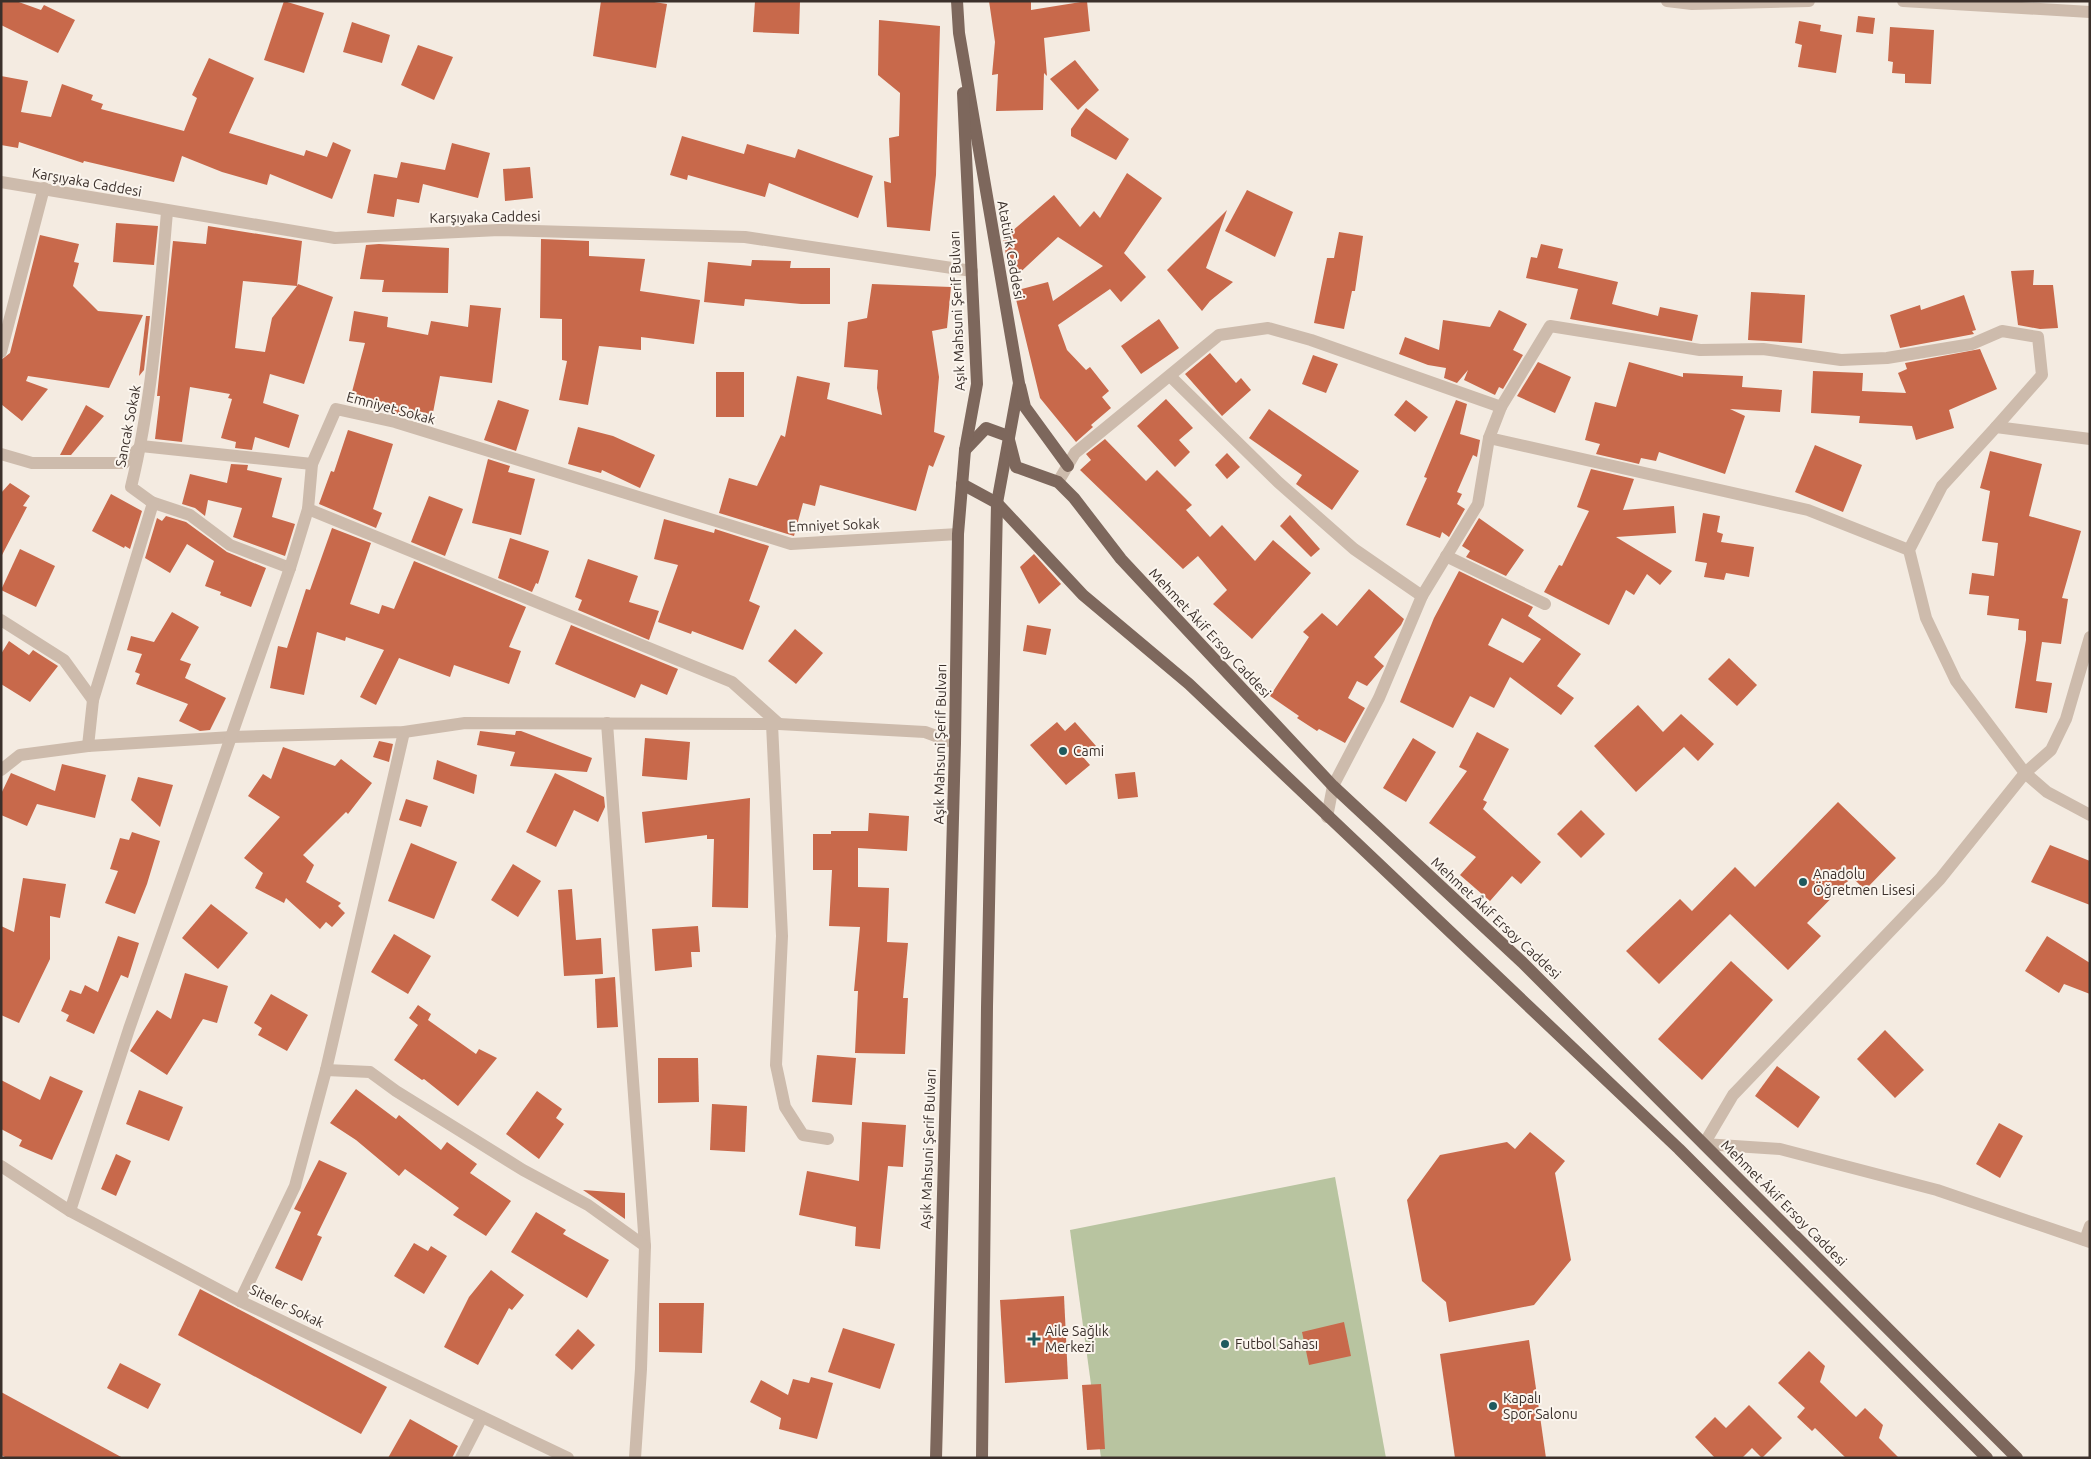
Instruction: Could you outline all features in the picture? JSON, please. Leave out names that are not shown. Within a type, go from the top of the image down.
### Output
[{"type":"main road","name":"Atatürk Caddesi","points":[[957,1],[959,33],[1019,383],[997,503]]},
{"type":"main road","name":"Aşık Mahsuni Şerif Bulvarı","points":[[936,1458],[955,744],[958,534],[966,450],[977,384],[959,33]]},
{"type":"main road","points":[[1019,383],[1025,407],[1068,466]]},
{"type":"main road","points":[[966,450],[986,428],[1008,436]]},
{"type":"main road","name":"Mehmet Âkif Ersoy Caddesi","points":[[1008,436],[1016,468],[1058,482],[1074,498],[1121,560],[1333,786],[1522,962],[2017,1458]]},
{"type":"main road","points":[[962,484],[997,503],[1082,595],[1189,684],[1679,1149],[1987,1458]]},
{"type":"main road","points":[[982,1458],[987,997],[997,503]]},
{"type":"street","points":[[1667,1],[1692,4],[1809,1]]},
{"type":"street","points":[[1903,1],[2090,12]]},
{"type":"street","name":"Karşıyaka Caddesi","points":[[1,182],[44,188],[166,212],[335,238],[499,230],[745,237],[972,271]]},
{"type":"street","points":[[1,352],[44,188]]},
{"type":"street","name":"Sancak Sokak","points":[[151,502],[131,487],[141,446],[153,368],[166,212]]},
{"type":"street","points":[[1327,817],[1333,786],[1379,698],[1422,596],[1478,504],[1489,438],[1501,407],[1550,326],[1700,350],[1763,349],[1841,360],[1887,358],[1972,344],[2002,331],[2038,337],[2042,375],[1942,486],[1909,550],[1926,618],[1956,681],[2025,773],[2047,792],[2090,815]]},
{"type":"street","points":[[1058,482],[1075,453],[1171,377],[1219,336],[1268,328],[1311,340],[1501,407]]},
{"type":"street","points":[[1171,377],[1278,482],[1354,549],[1422,596]]},
{"type":"street","name":"Emniyet Sokak","points":[[70,1211],[129,1029],[290,568],[308,509],[312,464],[336,409],[395,422],[791,544],[958,534]]},
{"type":"street","points":[[1996,427],[2090,439]]},
{"type":"street","points":[[1489,438],[1808,510],[1909,550]]},
{"type":"street","points":[[1,454],[32,463],[124,463],[141,446],[312,464]]},
{"type":"street","points":[[151,502],[190,516],[230,546],[290,568]]},
{"type":"street","points":[[88,746],[93,700],[153,503],[151,502]]},
{"type":"street","points":[[308,509],[732,682],[775,724],[782,936],[776,1065],[785,1107],[803,1135],[828,1139]]},
{"type":"street","points":[[1446,556],[1545,604]]},
{"type":"street","points":[[1,620],[64,660],[93,700]]},
{"type":"street","points":[[2090,637],[2066,719],[2051,750],[2025,773],[1940,879],[1733,1094],[1704,1144],[1780,1149],[1937,1190],[2087,1241],[2090,1226]]},
{"type":"street","points":[[1,770],[20,755],[88,746],[232,737],[404,732],[465,723],[775,724],[925,732],[955,744]]},
{"type":"street","points":[[606,723],[645,1246],[641,1369],[635,1458]]},
{"type":"street","points":[[240,1301],[295,1186],[326,1070],[404,732]]},
{"type":"street","points":[[326,1070],[370,1072],[396,1091],[523,1170],[588,1205],[645,1246]]},
{"type":"street","name":"Siteler Sokak","points":[[1,1166],[70,1211],[240,1301],[568,1458]]},
{"type":"street","points":[[461,1458],[482,1416]]},
{"type":"green space","name":"Futbol Sahası","points":[[1335,1177],[1386,1458],[1101,1458],[1070,1230]]},
{"type":"building","points":[[1,1],[16,1],[41,10],[44,5],[75,20],[58,53],[1,25]]},
{"type":"building","points":[[284,1],[324,13],[304,73],[264,60]]},
{"type":"building","points":[[601,1],[648,1],[667,4],[656,68],[593,56]]},
{"type":"building","points":[[755,1],[800,1],[799,34],[753,32]]},
{"type":"building","points":[[989,1],[1031,1],[1031,10],[1087,1],[1090,31],[1044,38],[1047,76],[1044,73],[1043,110],[996,111],[998,74],[992,75],[995,42]]},
{"type":"building","points":[[1858,16],[1875,18],[1873,34],[1856,32]]},
{"type":"building","points":[[879,20],[940,26],[936,175],[930,231],[887,227],[884,181],[891,183],[889,138],[899,136],[900,93],[878,75]]},
{"type":"building","points":[[1799,21],[1821,25],[1820,31],[1842,35],[1836,73],[1798,67],[1802,45],[1795,43]]},
{"type":"building","points":[[352,22],[390,35],[382,63],[343,52]]},
{"type":"building","points":[[1890,27],[1934,30],[1931,84],[1905,83],[1905,74],[1892,73],[1893,62],[1888,61]]},
{"type":"building","points":[[418,45],[453,57],[434,100],[401,85]]},
{"type":"building","points":[[209,58],[254,78],[229,133],[304,156],[306,150],[327,157],[333,142],[351,150],[332,199],[270,174],[267,185],[222,172],[182,156],[174,182],[84,161],[83,163],[19,142],[18,148],[1,145],[1,76],[28,81],[21,112],[51,117],[62,84],[93,95],[91,100],[103,104],[101,109],[184,131],[197,98],[192,95]]},
{"type":"building","points":[[1075,60],[1099,90],[1078,110],[1050,79]]},
{"type":"building","points":[[1086,108],[1129,139],[1116,160],[1071,136],[1071,129]]},
{"type":"building","points":[[682,136],[744,154],[747,144],[795,158],[798,149],[873,176],[858,218],[769,183],[765,197],[688,175],[687,180],[670,175]]},
{"type":"building","points":[[452,143],[490,153],[478,198],[423,184],[419,203],[397,199],[394,217],[367,213],[374,174],[397,178],[401,162],[445,170]]},
{"type":"building","points":[[530,167],[533,198],[505,201],[503,169]]},
{"type":"building","points":[[1127,173],[1162,198],[1124,253],[1146,277],[1121,302],[1110,289],[1058,325],[1067,350],[1086,370],[1090,367],[1109,391],[1102,397],[1111,408],[1091,425],[1093,427],[1076,442],[1040,398],[1014,291],[1048,282],[1053,301],[1103,266],[1058,237],[1011,281],[1003,239],[1054,195],[1080,227],[1094,211],[1100,218]]},
{"type":"building","points":[[1247,190],[1293,212],[1275,257],[1225,231]]},
{"type":"building","points":[[1227,210],[1206,268],[1233,282],[1210,301],[1202,311],[1167,270]]},
{"type":"building","points":[[116,223],[158,226],[154,265],[113,262]]},
{"type":"building","points":[[208,226],[302,241],[297,286],[298,284],[333,297],[304,384],[270,374],[263,403],[299,415],[289,448],[255,437],[252,450],[235,448],[236,442],[221,438],[232,399],[228,398],[230,394],[190,387],[182,442],[155,439],[160,396],[157,396],[173,241],[206,244]],"holes":[[[243,281],[297,286],[272,318],[265,352],[235,348]]]},
{"type":"building","points":[[1339,232],[1363,236],[1355,291],[1352,291],[1344,329],[1314,323],[1327,258],[1334,258]]},
{"type":"building","points":[[40,235],[79,244],[74,262],[79,263],[73,286],[98,311],[143,315],[109,388],[28,376],[26,381],[48,389],[22,421],[1,404],[1,360],[10,353]]},
{"type":"building","points":[[541,239],[589,241],[589,256],[645,259],[640,291],[700,300],[694,344],[641,337],[641,350],[599,346],[588,405],[559,400],[567,361],[562,360],[562,319],[540,318]]},
{"type":"building","points":[[1541,244],[1563,249],[1558,268],[1618,282],[1612,304],[1658,316],[1660,307],[1698,315],[1692,341],[1570,319],[1578,289],[1526,278],[1531,257],[1537,258]]},
{"type":"building","points":[[366,245],[449,248],[448,293],[382,292],[384,280],[360,279]]},
{"type":"building","points":[[752,260],[791,261],[790,268],[830,268],[830,304],[801,304],[745,299],[744,306],[704,302],[708,262],[751,266]]},
{"type":"building","points":[[2034,270],[2033,285],[2053,285],[2058,328],[2040,329],[2018,325],[2011,271]]},
{"type":"building","points":[[872,284],[951,287],[947,328],[932,331],[939,377],[934,432],[945,436],[933,467],[929,465],[916,511],[820,485],[815,506],[803,503],[794,536],[719,513],[729,478],[757,486],[781,435],[785,437],[797,376],[830,383],[827,399],[882,415],[877,388],[878,370],[844,367],[848,322],[867,318]]},
{"type":"building","points":[[1751,292],[1805,295],[1802,343],[1748,340]]},
{"type":"building","points":[[1964,295],[1976,330],[1972,331],[1974,334],[1900,348],[1890,315],[1920,305],[1921,310]]},
{"type":"building","points":[[470,305],[501,308],[492,383],[440,376],[431,423],[349,403],[365,343],[349,341],[354,311],[388,317],[387,327],[428,335],[431,321],[468,327]]},
{"type":"building","points":[[1499,310],[1527,324],[1513,350],[1523,355],[1503,389],[1499,387],[1495,395],[1464,380],[1468,370],[1457,383],[1444,378],[1446,368],[1428,365],[1399,354],[1405,337],[1439,350],[1443,320],[1490,327]]},
{"type":"building","points":[[146,316],[150,316],[144,370],[139,376]]},
{"type":"building","points":[[1159,319],[1179,348],[1141,374],[1121,346]]},
{"type":"building","points":[[1980,349],[1997,389],[1949,410],[1954,428],[1916,440],[1912,426],[1859,423],[1860,416],[1811,413],[1813,371],[1863,373],[1862,391],[1906,393],[1898,373],[1907,369],[1905,363]]},
{"type":"building","points":[[1210,353],[1236,383],[1241,378],[1251,390],[1222,416],[1185,374]]},
{"type":"building","points":[[1313,355],[1338,364],[1326,393],[1302,384]]},
{"type":"building","points":[[1538,362],[1571,377],[1555,413],[1517,396]]},
{"type":"building","points":[[1629,362],[1683,377],[1683,373],[1743,376],[1742,387],[1782,390],[1780,412],[1730,409],[1745,416],[1725,474],[1659,452],[1656,461],[1641,458],[1639,464],[1596,454],[1600,444],[1585,440],[1595,402],[1616,407]]},
{"type":"building","points":[[716,372],[744,372],[744,417],[716,417]]},
{"type":"building","points":[[1166,399],[1193,428],[1179,440],[1190,452],[1175,467],[1137,426]]},
{"type":"building","points":[[498,400],[529,410],[516,451],[484,440]]},
{"type":"building","points":[[1406,400],[1428,417],[1415,432],[1394,415]]},
{"type":"building","points":[[1456,400],[1467,404],[1460,434],[1480,440],[1477,457],[1473,455],[1457,492],[1462,494],[1457,504],[1465,509],[1449,537],[1442,532],[1440,538],[1406,525],[1427,478],[1424,477]]},
{"type":"building","points":[[86,405],[104,416],[71,455],[60,455]]},
{"type":"building","points":[[1269,409],[1359,471],[1332,510],[1296,484],[1302,475],[1249,438]]},
{"type":"building","points":[[578,427],[613,436],[655,455],[640,488],[602,470],[601,473],[568,464]]},
{"type":"building","points":[[348,430],[393,444],[373,509],[382,513],[376,528],[319,504],[331,471],[334,472]]},
{"type":"building","points":[[1105,439],[1146,481],[1157,470],[1192,505],[1186,510],[1210,537],[1222,525],[1255,561],[1273,540],[1311,573],[1252,639],[1213,604],[1227,590],[1198,556],[1183,569],[1080,470],[1091,460],[1086,454]]},
{"type":"building","points":[[1815,445],[1862,465],[1843,512],[1795,492]]},
{"type":"building","points":[[1990,451],[2042,464],[2029,516],[2081,531],[2062,598],[2068,599],[2061,644],[2042,642],[2036,681],[2052,683],[2047,713],[2015,708],[2026,640],[2026,631],[2018,630],[2019,619],[1987,615],[1989,596],[1969,594],[1972,573],[1994,576],[1998,543],[1982,541],[1990,491],[1980,488]]},
{"type":"building","points":[[1227,453],[1240,467],[1227,479],[1215,465]]},
{"type":"building","points":[[488,459],[510,466],[508,472],[535,479],[521,535],[472,523]]},
{"type":"building","points":[[231,464],[248,465],[247,470],[282,478],[272,517],[295,524],[285,556],[233,537],[242,508],[208,500],[205,516],[195,508],[182,504],[190,474],[227,483]]},
{"type":"building","points":[[1591,469],[1634,479],[1623,510],[1674,506],[1676,533],[1616,537],[1672,571],[1660,585],[1647,574],[1634,595],[1626,590],[1609,625],[1544,592],[1559,565],[1562,566],[1589,511],[1577,507]]},
{"type":"building","points":[[10,483],[30,496],[23,506],[27,507],[1,557],[1,493]]},
{"type":"building","points":[[111,494],[142,511],[130,549],[125,546],[124,548],[92,531]]},
{"type":"building","points":[[429,496],[463,509],[445,556],[411,542]]},
{"type":"building","points":[[1703,513],[1720,516],[1717,532],[1723,534],[1721,542],[1754,547],[1749,577],[1726,573],[1724,580],[1704,577],[1707,563],[1695,561]]},
{"type":"building","points":[[1290,515],[1320,549],[1311,557],[1280,526]]},
{"type":"building","points":[[166,516],[186,522],[227,552],[266,568],[251,607],[220,595],[221,592],[205,586],[214,561],[187,544],[170,573],[145,558],[157,518],[162,521]]},
{"type":"building","points":[[1479,518],[1524,550],[1506,576],[1466,557],[1470,551],[1462,546]]},
{"type":"building","points":[[664,519],[714,533],[715,529],[769,546],[749,601],[760,606],[743,650],[692,631],[691,634],[658,622],[678,565],[654,559]]},
{"type":"building","points":[[332,528],[371,543],[350,604],[379,614],[382,605],[394,609],[414,561],[526,607],[509,647],[521,651],[509,684],[454,665],[450,677],[399,658],[376,705],[360,697],[384,650],[346,637],[345,641],[317,632],[304,695],[270,688],[278,646],[287,648],[306,589],[310,590]]},
{"type":"building","points":[[510,538],[549,551],[538,584],[536,583],[532,592],[498,578]]},
{"type":"building","points":[[20,549],[55,566],[36,607],[1,590]]},
{"type":"building","points":[[1034,554],[1061,584],[1039,604],[1020,567]]},
{"type":"building","points":[[588,559],[638,576],[629,602],[659,611],[649,640],[578,610],[582,600],[575,597]]},
{"type":"building","points":[[1459,571],[1533,607],[1528,616],[1581,654],[1557,686],[1574,698],[1561,715],[1510,677],[1494,708],[1470,696],[1453,728],[1400,702],[1434,618]],"holes":[[[1502,618],[1541,639],[1523,663],[1488,645]]]},
{"type":"building","points":[[1369,589],[1404,619],[1374,657],[1384,666],[1367,686],[1357,681],[1348,698],[1365,708],[1345,743],[1319,729],[1317,731],[1297,718],[1299,716],[1270,696],[1309,637],[1303,632],[1322,613],[1337,626]]},
{"type":"building","points":[[172,612],[199,627],[180,660],[191,664],[185,678],[226,698],[210,730],[200,731],[179,721],[188,704],[136,684],[140,674],[135,672],[142,654],[127,650],[131,636],[154,642]]},
{"type":"building","points":[[571,625],[678,669],[667,695],[641,684],[635,698],[555,664]]},
{"type":"building","points":[[1027,625],[1051,629],[1046,655],[1023,651]]},
{"type":"building","points":[[795,629],[823,653],[796,684],[768,661]]},
{"type":"building","points":[[9,641],[29,655],[33,650],[58,666],[30,702],[1,684],[1,654]]},
{"type":"building","points":[[1729,658],[1757,685],[1737,706],[1708,679]]},
{"type":"building","points":[[1638,705],[1663,732],[1681,714],[1714,744],[1698,761],[1684,747],[1636,792],[1594,746]]},
{"type":"building","name":"Cami","points":[[1057,722],[1065,731],[1075,722],[1096,746],[1083,757],[1090,765],[1066,785],[1030,745]]},
{"type":"building","points":[[480,731],[515,735],[516,731],[521,731],[592,758],[587,772],[510,766],[515,752],[477,745]]},
{"type":"building","points":[[1477,732],[1509,749],[1483,800],[1487,802],[1483,809],[1541,862],[1521,884],[1512,876],[1490,901],[1460,875],[1476,857],[1429,823],[1467,771],[1459,767]]},
{"type":"building","points":[[645,738],[690,742],[687,780],[642,776]]},
{"type":"building","points":[[1413,738],[1436,752],[1406,802],[1383,788]]},
{"type":"building","points":[[379,741],[393,744],[389,762],[373,757]]},
{"type":"building","points":[[283,747],[335,766],[341,759],[372,783],[348,814],[346,812],[303,855],[314,865],[306,882],[341,903],[338,906],[345,913],[332,927],[326,922],[320,929],[286,898],[284,903],[255,888],[263,873],[244,858],[280,817],[248,796],[263,774],[271,779]]},
{"type":"building","points":[[437,760],[477,775],[474,794],[433,779]]},
{"type":"building","points":[[62,764],[106,775],[95,818],[37,804],[27,826],[1,815],[1,794],[11,773],[55,791]]},
{"type":"building","points":[[1135,772],[1138,797],[1118,799],[1115,774]]},
{"type":"building","points":[[555,773],[604,797],[605,807],[598,822],[574,810],[556,847],[526,832]]},
{"type":"building","points":[[138,777],[173,785],[160,827],[131,800]]},
{"type":"building","points":[[750,798],[748,908],[712,907],[714,839],[707,839],[707,835],[645,843],[642,812]]},
{"type":"building","points":[[406,799],[428,806],[421,827],[399,820]]},
{"type":"building","name":"Anadolu Öğretmen Lisesi","points":[[1838,802],[1896,858],[1865,890],[1852,877],[1807,923],[1821,936],[1788,970],[1730,914],[1659,984],[1626,951],[1680,899],[1692,911],[1735,867],[1755,887]]},
{"type":"building","points":[[1581,810],[1605,834],[1581,858],[1557,834]]},
{"type":"building","points":[[869,813],[909,816],[907,851],[858,848],[858,887],[889,888],[887,942],[908,943],[903,998],[908,998],[905,1054],[855,1053],[858,991],[854,991],[860,927],[829,926],[832,870],[813,870],[813,834],[831,834],[831,831],[868,831]]},
{"type":"building","points":[[132,832],[160,841],[147,884],[135,914],[105,903],[118,871],[110,869],[120,838],[129,840]]},
{"type":"building","points":[[411,843],[457,862],[434,919],[388,901]]},
{"type":"building","points":[[2050,845],[2090,861],[2090,905],[2031,882]]},
{"type":"building","points":[[513,864],[541,881],[518,917],[491,900]]},
{"type":"building","points":[[23,878],[66,884],[60,918],[50,916],[50,959],[19,1023],[1,1015],[1,926],[14,932]]},
{"type":"building","points":[[572,889],[576,940],[601,938],[603,974],[564,976],[558,890]]},
{"type":"building","points":[[211,904],[248,933],[218,969],[182,938]]},
{"type":"building","points":[[698,926],[700,952],[691,952],[692,967],[655,971],[652,929]]},
{"type":"building","points":[[394,934],[431,956],[408,994],[371,972]]},
{"type":"building","points":[[118,936],[139,943],[128,978],[121,975],[94,1034],[66,1021],[69,1015],[61,1011],[70,990],[81,994],[85,985],[98,992]]},
{"type":"building","points":[[2047,936],[2090,963],[2090,994],[2064,984],[2059,993],[2025,971]]},
{"type":"building","points":[[1731,961],[1773,1000],[1702,1080],[1658,1039]]},
{"type":"building","points":[[185,973],[228,986],[217,1023],[203,1019],[167,1075],[130,1051],[157,1010],[171,1019]]},
{"type":"building","points":[[615,977],[618,1027],[597,1028],[595,979]]},
{"type":"building","points":[[271,994],[308,1015],[287,1051],[258,1035],[262,1028],[254,1023]]},
{"type":"building","points":[[418,1005],[431,1014],[428,1020],[476,1054],[479,1049],[497,1058],[458,1106],[424,1079],[422,1080],[394,1060],[418,1025],[409,1018]]},
{"type":"building","points":[[1885,1030],[1924,1070],[1895,1098],[1857,1059]]},
{"type":"building","points":[[817,1055],[856,1058],[852,1105],[812,1102]]},
{"type":"building","points":[[658,1058],[698,1058],[699,1102],[658,1103]]},
{"type":"building","points":[[1777,1066],[1820,1097],[1798,1128],[1755,1096]]},
{"type":"building","points":[[50,1076],[83,1091],[52,1160],[19,1146],[22,1140],[1,1129],[1,1080],[40,1100]]},
{"type":"building","points":[[356,1089],[396,1119],[399,1115],[441,1150],[447,1142],[477,1164],[470,1173],[511,1201],[486,1236],[453,1215],[459,1208],[405,1169],[399,1176],[356,1140],[330,1123]]},
{"type":"building","points":[[139,1090],[183,1107],[169,1141],[126,1124]]},
{"type":"building","points":[[537,1091],[562,1109],[556,1118],[564,1124],[539,1159],[506,1134]]},
{"type":"building","points":[[712,1104],[747,1106],[745,1152],[710,1150]]},
{"type":"building","points":[[862,1122],[906,1125],[903,1167],[888,1166],[880,1249],[855,1246],[856,1227],[799,1215],[807,1171],[859,1181]]},
{"type":"building","points":[[1999,1123],[2023,1136],[2000,1178],[1976,1164]]},
{"type":"building","points":[[1530,1132],[1565,1161],[1555,1173],[1571,1260],[1534,1305],[1449,1322],[1446,1302],[1422,1281],[1407,1200],[1440,1155],[1507,1142],[1515,1149]]},
{"type":"building","points":[[116,1154],[131,1161],[116,1196],[101,1189]]},
{"type":"building","points":[[319,1160],[347,1173],[317,1235],[322,1237],[302,1281],[275,1268],[301,1212],[294,1209]]},
{"type":"building","points":[[583,1190],[625,1193],[625,1219]]},
{"type":"building","points":[[536,1212],[566,1230],[563,1234],[609,1260],[587,1298],[511,1252]]},
{"type":"building","points":[[414,1243],[428,1251],[431,1246],[447,1256],[424,1294],[394,1276]]},
{"type":"building","points":[[491,1270],[524,1295],[512,1310],[509,1308],[478,1365],[444,1347],[469,1297]]},
{"type":"building","points":[[200,1289],[387,1387],[361,1434],[178,1335]]},
{"type":"building","name":"Aile Sağlık Merkezi","points":[[1064,1296],[1068,1379],[1005,1383],[1000,1300]]},
{"type":"building","points":[[659,1303],[704,1303],[702,1353],[659,1352]]},
{"type":"building","points":[[1344,1322],[1351,1356],[1309,1365],[1302,1332]]},
{"type":"building","points":[[843,1328],[895,1344],[880,1389],[828,1372]]},
{"type":"building","points":[[578,1329],[595,1345],[572,1370],[555,1355]]},
{"type":"building","name":"Kapalı Spor Salonu","points":[[1529,1340],[1546,1458],[1455,1458],[1440,1354]]},
{"type":"building","points":[[1809,1351],[1825,1366],[1820,1382],[1856,1417],[1865,1408],[1883,1425],[1879,1438],[1899,1458],[1846,1458],[1815,1428],[1812,1431],[1797,1417],[1805,1408],[1778,1383]]},
{"type":"building","points":[[120,1363],[161,1384],[148,1409],[107,1388]]},
{"type":"building","points":[[811,1377],[833,1383],[817,1439],[779,1429],[781,1418],[750,1402],[761,1380],[788,1395],[793,1379],[809,1383]]},
{"type":"building","points":[[1101,1384],[1105,1449],[1087,1450],[1082,1385]]},
{"type":"building","points":[[1,1392],[123,1458],[7,1458],[1,1455]]},
{"type":"building","points":[[1749,1405],[1782,1438],[1762,1458],[1752,1448],[1742,1458],[1715,1458],[1695,1437],[1715,1417],[1726,1428]]},
{"type":"building","points":[[410,1419],[458,1446],[452,1458],[388,1458]]},
{"type":"place","name":"Cami","points":[[1063,751]]},
{"type":"place","name":"Anadolu Öğretmen Lisesi","points":[[1803,882]]},
{"type":"place","name":"Aile Sağlık Merkezi","points":[[1034,1339]]},
{"type":"place","name":"Futbol Sahası","points":[[1225,1344]]},
{"type":"place","name":"Kapalı Spor Salonu","points":[[1493,1406]]}]
